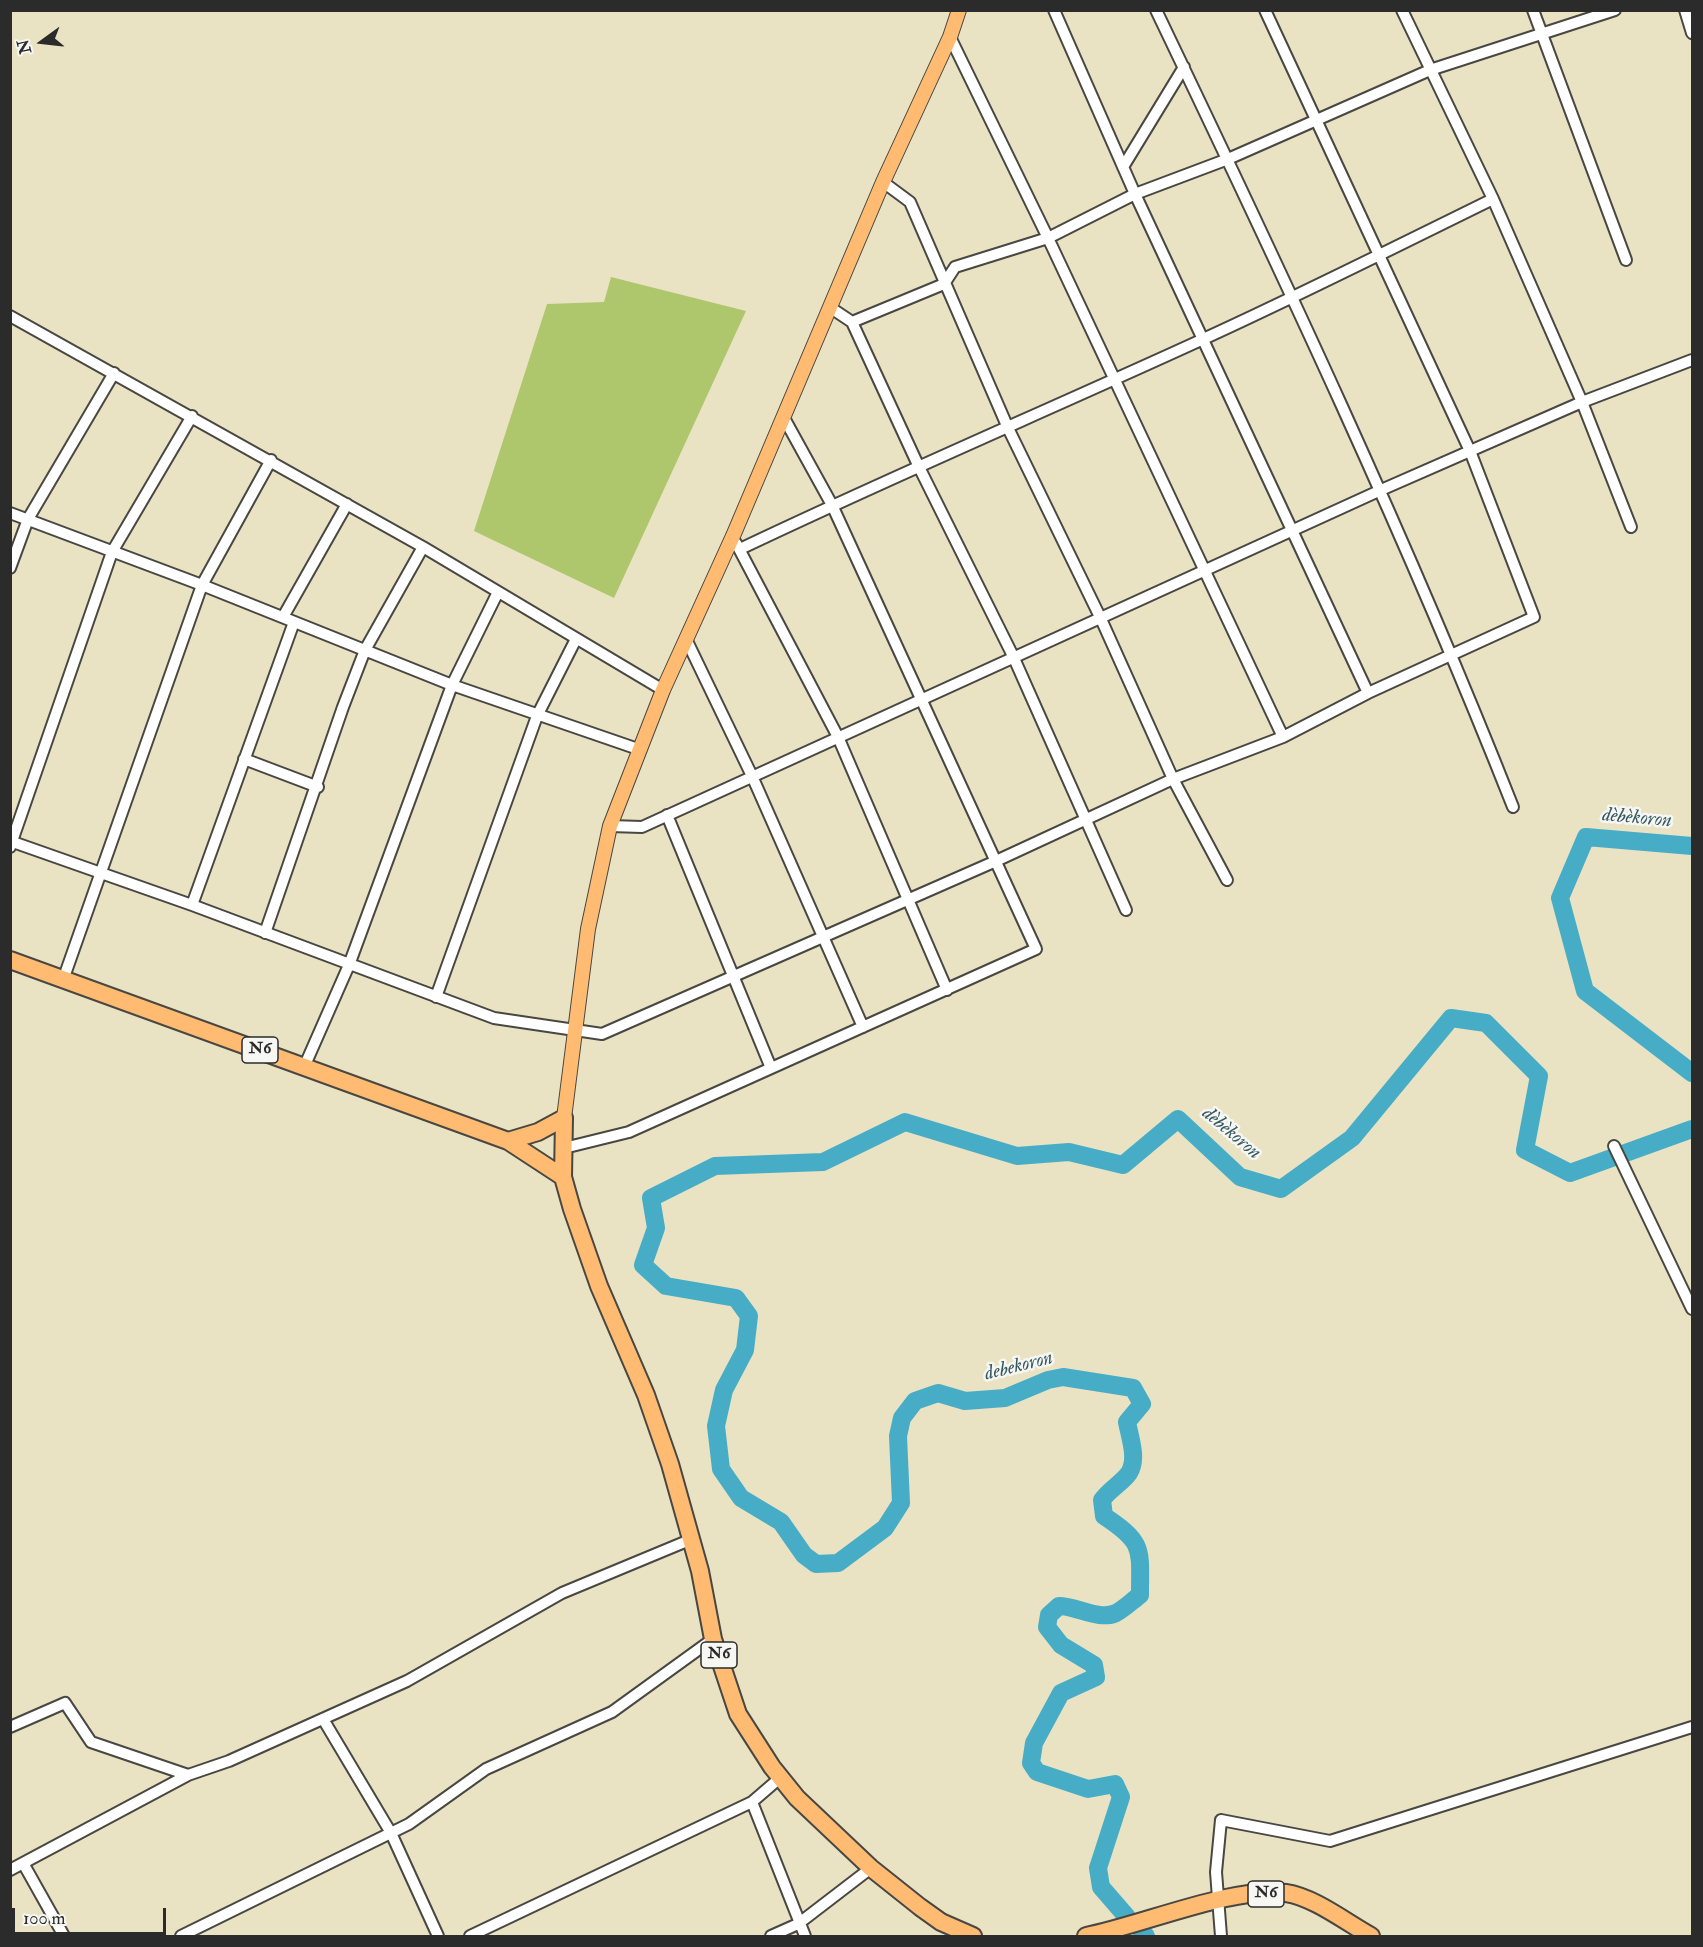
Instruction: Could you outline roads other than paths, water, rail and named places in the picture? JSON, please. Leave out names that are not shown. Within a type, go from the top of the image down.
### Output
[{"type":"highway","name":"N6","points":[[10,960],[305,1065],[508,1141],[563,1177]]},
{"type":"highway","name":"N6","points":[[564,1118],[563,1177],[599,1286],[646,1395],[670,1464],[692,1539],[713,1639],[738,1714],[772,1767],[797,1798],[871,1868],[940,1922],[972,1936]]},
{"type":"highway","points":[[508,1141],[538,1132],[564,1118]]},
{"type":"highway","name":"N6","points":[[1086,1936],[1119,1930],[1237,1896],[1286,1893],[1312,1901],[1371,1936]]},
{"type":"main road","points":[[564,1118],[588,929],[610,826],[638,749],[663,690],[686,639],[736,542],[784,418],[883,182],[950,37],[959,10]]},
{"type":"street","points":[[1054,10],[1122,167],[1368,693]]},
{"type":"street","points":[[1156,10],[1228,159],[1381,490],[1453,655],[1513,807]]},
{"type":"street","points":[[192,416],[112,552],[11,843],[192,905],[494,1018],[602,1034],[996,861],[1173,778],[1283,737],[1368,693],[1534,617],[1470,451],[1265,10]]},
{"type":"street","points":[[1402,10],[1493,199],[1582,402],[1631,527]]},
{"type":"street","points":[[1533,10],[1626,260]]},
{"type":"street","points":[[852,322],[944,284],[955,267],[1048,238],[1135,194],[1228,159],[1430,70],[1615,10]]},
{"type":"street","points":[[1685,10],[1692,33]]},
{"type":"street","points":[[950,37],[1048,238],[1283,737]]},
{"type":"street","points":[[1122,167],[1184,67]]},
{"type":"street","points":[[883,182],[910,202],[1008,428],[1101,619],[1173,778],[1227,880]]},
{"type":"street","points":[[947,990],[838,737],[736,542],[832,505],[1114,380],[1202,340],[1493,199]]},
{"type":"street","points":[[831,308],[852,322],[918,465],[1013,656],[1126,910]]},
{"type":"street","points":[[10,316],[423,547],[663,690]]},
{"type":"street","points":[[610,826],[642,827],[1381,490],[1582,402],[1692,360]]},
{"type":"street","points":[[10,568],[28,519],[114,373]]},
{"type":"street","points":[[564,1148],[629,1132],[1036,949],[832,505],[784,418]]},
{"type":"street","points":[[63,980],[202,585],[271,460]]},
{"type":"street","points":[[283,617],[347,504]]},
{"type":"street","points":[[10,513],[202,585],[452,685],[638,749]]},
{"type":"street","points":[[265,933],[365,650],[423,547]]},
{"type":"street","points":[[305,1065],[349,965],[452,685],[498,592]]},
{"type":"street","points":[[192,905],[294,622]]},
{"type":"street","points":[[436,997],[537,716],[576,639]]},
{"type":"street","points":[[686,639],[752,776],[863,1027]]},
{"type":"street","points":[[244,759],[318,787]]},
{"type":"street","points":[[667,815],[735,975],[771,1068]]},
{"type":"street","points":[[1614,1146],[1692,1308]]},
{"type":"street","points":[[64,1936],[15,1866],[188,1775],[229,1761],[407,1681],[562,1593],[692,1539]]},
{"type":"street","points":[[182,1936],[410,1824],[486,1769],[612,1712],[713,1639]]},
{"type":"street","points":[[10,1727],[65,1703],[91,1742],[188,1775]]},
{"type":"street","points":[[323,1719],[391,1833],[438,1936]]},
{"type":"street","points":[[1221,1936],[1216,1872],[1221,1820],[1330,1841],[1692,1727]]},
{"type":"street","points":[[470,1936],[752,1802],[781,1777]]},
{"type":"street","points":[[752,1802],[804,1936]]},
{"type":"street","points":[[771,1936],[798,1924],[871,1868]]},
{"type":"waterway","name":"dèbèkoron","points":[[1692,846],[1586,837],[1560,898],[1585,991],[1692,1073]]},
{"type":"waterway","name":"debekoron","points":[[1127,1917],[1101,1887],[1098,1868],[1121,1797],[1115,1784],[1088,1789],[1037,1772],[1031,1763],[1034,1743],[1061,1693],[1096,1677],[1094,1665],[1061,1645],[1047,1627],[1049,1615],[1059,1606],[1109,1615],[1116,1613],[1140,1595],[1137,1548],[1127,1533],[1104,1516],[1102,1500],[1129,1473],[1132,1467],[1132,1448],[1127,1422],[1142,1404],[1133,1388],[1063,1377],[1048,1380],[1005,1398],[965,1401],[938,1393],[915,1401],[902,1418],[898,1436],[901,1503],[885,1528],[838,1563],[816,1564],[804,1555],[781,1522],[741,1498],[721,1469],[716,1426],[724,1390],[745,1350],[749,1316],[736,1298],[666,1286],[643,1265],[656,1228],[651,1198],[715,1166],[823,1162],[905,1122],[1017,1156],[1069,1152],[1123,1165],[1178,1119],[1240,1177],[1281,1189],[1352,1138],[1451,1018],[1486,1023],[1539,1076],[1525,1150],[1570,1173],[1692,1129]]},
{"type":"waterway","name":"debekoron","points":[[1142,1933],[1146,1936]]}]
